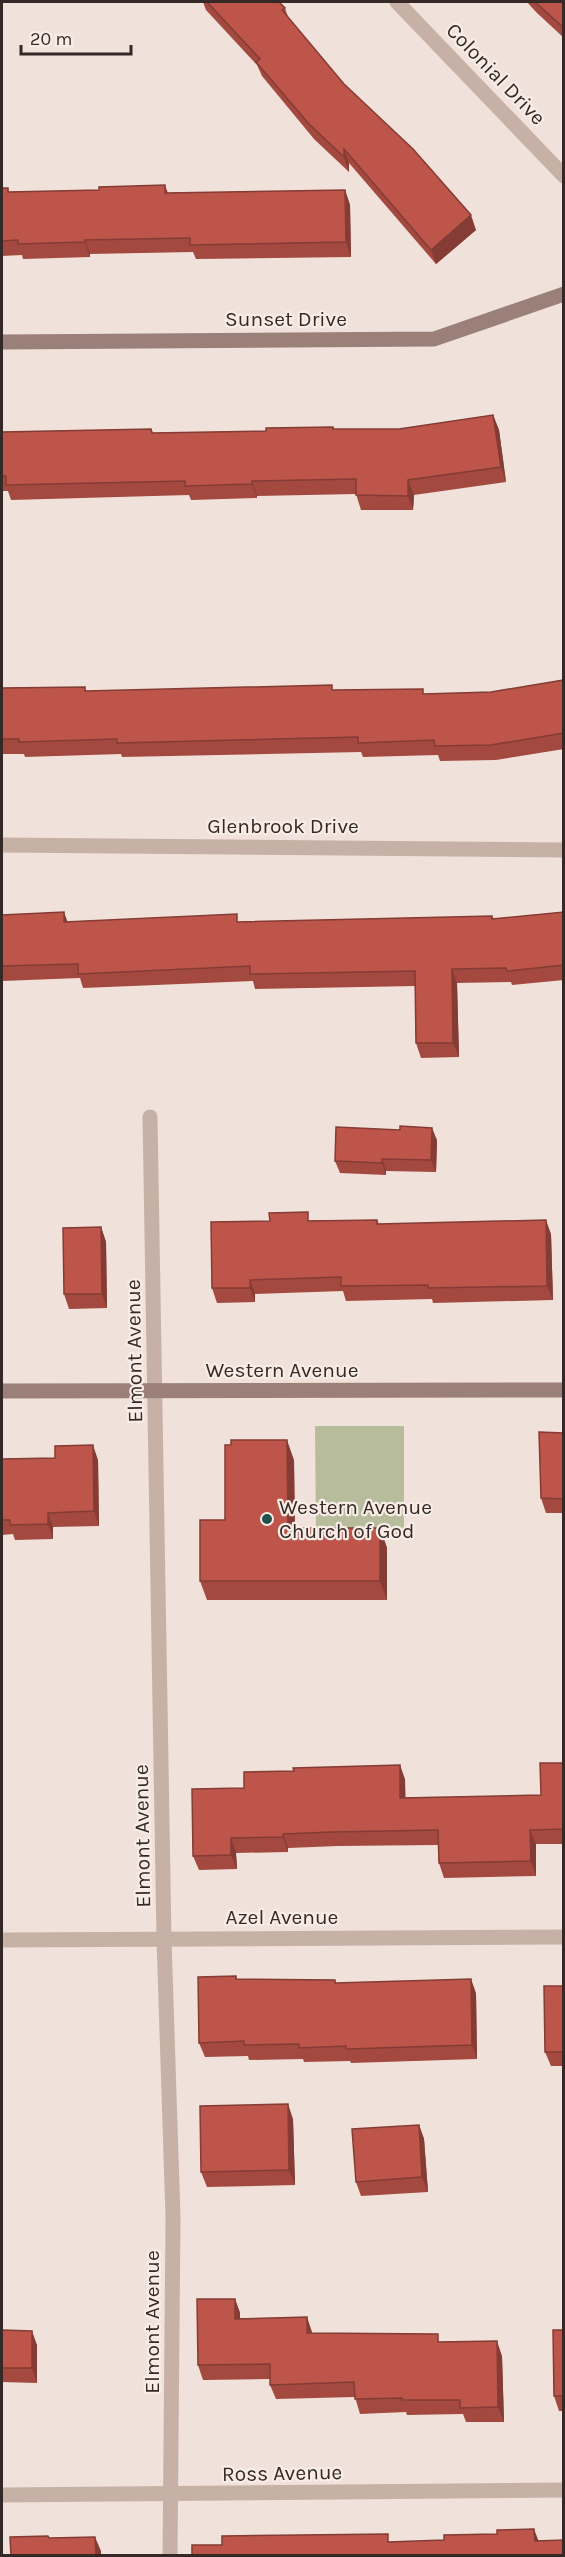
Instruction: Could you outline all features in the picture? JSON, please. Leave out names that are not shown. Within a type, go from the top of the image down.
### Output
[{"type":"street","name":"Colonial Drive","points":[[397,2],[564,176]]},
{"type":"street","name":"Sunset Drive","points":[[2,342],[434,339],[564,294]]},
{"type":"street","name":"Glenbrook Drive","points":[[2,845],[564,850]]},
{"type":"street","name":"Elmont Avenue","points":[[150,1117],[164,1939],[173,2217],[170,2556]]},
{"type":"street","name":"Western Avenue","points":[[2,1391],[564,1390]]},
{"type":"street","name":"Azel Avenue","points":[[2,1940],[564,1937]]},
{"type":"street","name":"Ross Avenue","points":[[2,2495],[564,2490]]},
{"type":"green space","points":[[315,1426],[404,1426],[404,1536],[316,1535]]},
{"type":"building","points":[[207,2],[279,2],[285,8],[282,10],[344,84],[413,149],[471,215],[431,250],[344,149],[344,157],[309,124],[256,62],[260,59]]},
{"type":"building","points":[[535,2],[564,2],[564,28]]},
{"type":"building","points":[[165,185],[165,193],[345,190],[346,242],[190,245],[190,238],[18,244],[18,240],[2,241],[2,188],[8,188],[8,192],[99,190],[99,187]]},
{"type":"building","points":[[493,415],[501,467],[408,480],[408,496],[356,495],[356,479],[252,481],[252,484],[185,486],[185,481],[6,485],[6,476],[2,476],[2,432],[151,429],[152,433],[333,427],[333,429],[399,429]]},
{"type":"building","points":[[564,680],[564,733],[491,745],[435,746],[434,740],[358,743],[358,737],[117,743],[117,739],[19,742],[19,739],[2,739],[2,688],[85,687],[85,691],[332,685],[332,690],[423,689],[423,694],[491,692]]},
{"type":"building","points":[[64,912],[64,922],[237,914],[237,922],[492,916],[492,919],[564,912],[564,965],[507,971],[506,968],[452,969],[453,1043],[416,1043],[415,971],[250,974],[250,966],[78,974],[78,964],[2,966],[2,915]]},
{"type":"building","points":[[400,1126],[432,1128],[431,1160],[382,1159],[382,1163],[335,1161],[336,1127],[400,1130]]},
{"type":"building","points":[[308,1212],[308,1221],[377,1220],[377,1224],[546,1220],[547,1286],[428,1288],[428,1285],[341,1286],[341,1277],[250,1280],[250,1288],[212,1288],[211,1222],[270,1221],[269,1213]]},
{"type":"building","points":[[101,1227],[102,1294],[64,1294],[63,1228]]},
{"type":"building","points":[[539,1432],[564,1433],[564,1499],[541,1498]]},
{"type":"building","name":"Western Avenue Church of God","points":[[231,1440],[287,1440],[288,1528],[380,1528],[380,1581],[200,1581],[200,1520],[225,1520],[225,1445],[231,1445]]},
{"type":"building","points":[[93,1445],[94,1511],[48,1513],[48,1524],[10,1525],[10,1520],[2,1520],[2,1459],[55,1458],[55,1446]]},
{"type":"building","points":[[540,1763],[564,1763],[564,1829],[530,1830],[531,1861],[439,1863],[438,1830],[333,1832],[283,1834],[283,1837],[231,1838],[231,1855],[193,1856],[192,1789],[244,1788],[244,1772],[400,1765],[400,1798],[541,1795]]},
{"type":"building","points":[[236,1976],[236,1979],[335,1980],[335,1983],[471,1979],[472,2045],[346,2049],[346,2046],[299,2048],[299,2044],[244,2045],[244,2041],[199,2043],[198,1977]]},
{"type":"building","points":[[544,1986],[564,1986],[564,2052],[545,2052]]},
{"type":"building","points":[[288,2104],[289,2170],[201,2172],[200,2106]]},
{"type":"building","points":[[419,2125],[422,2177],[356,2182],[352,2129]]},
{"type":"building","points":[[197,2299],[235,2299],[235,2319],[307,2317],[307,2333],[438,2334],[438,2342],[497,2341],[498,2407],[460,2408],[460,2400],[355,2399],[354,2382],[270,2385],[270,2364],[198,2365]]},
{"type":"building","points":[[2,2330],[32,2331],[32,2368],[2,2368]]},
{"type":"building","points":[[553,2330],[564,2330],[564,2396],[554,2396]]},
{"type":"building","points":[[534,2529],[535,2541],[564,2540],[564,2556],[192,2556],[192,2545],[222,2545],[222,2536],[388,2534],[388,2542],[444,2540],[444,2535],[497,2534],[497,2530]]},
{"type":"building","points":[[48,2536],[49,2538],[95,2537],[96,2556],[11,2556],[10,2537]]},
{"type":"place","name":"Western Avenue Church of God","points":[[267,1519]]}]
